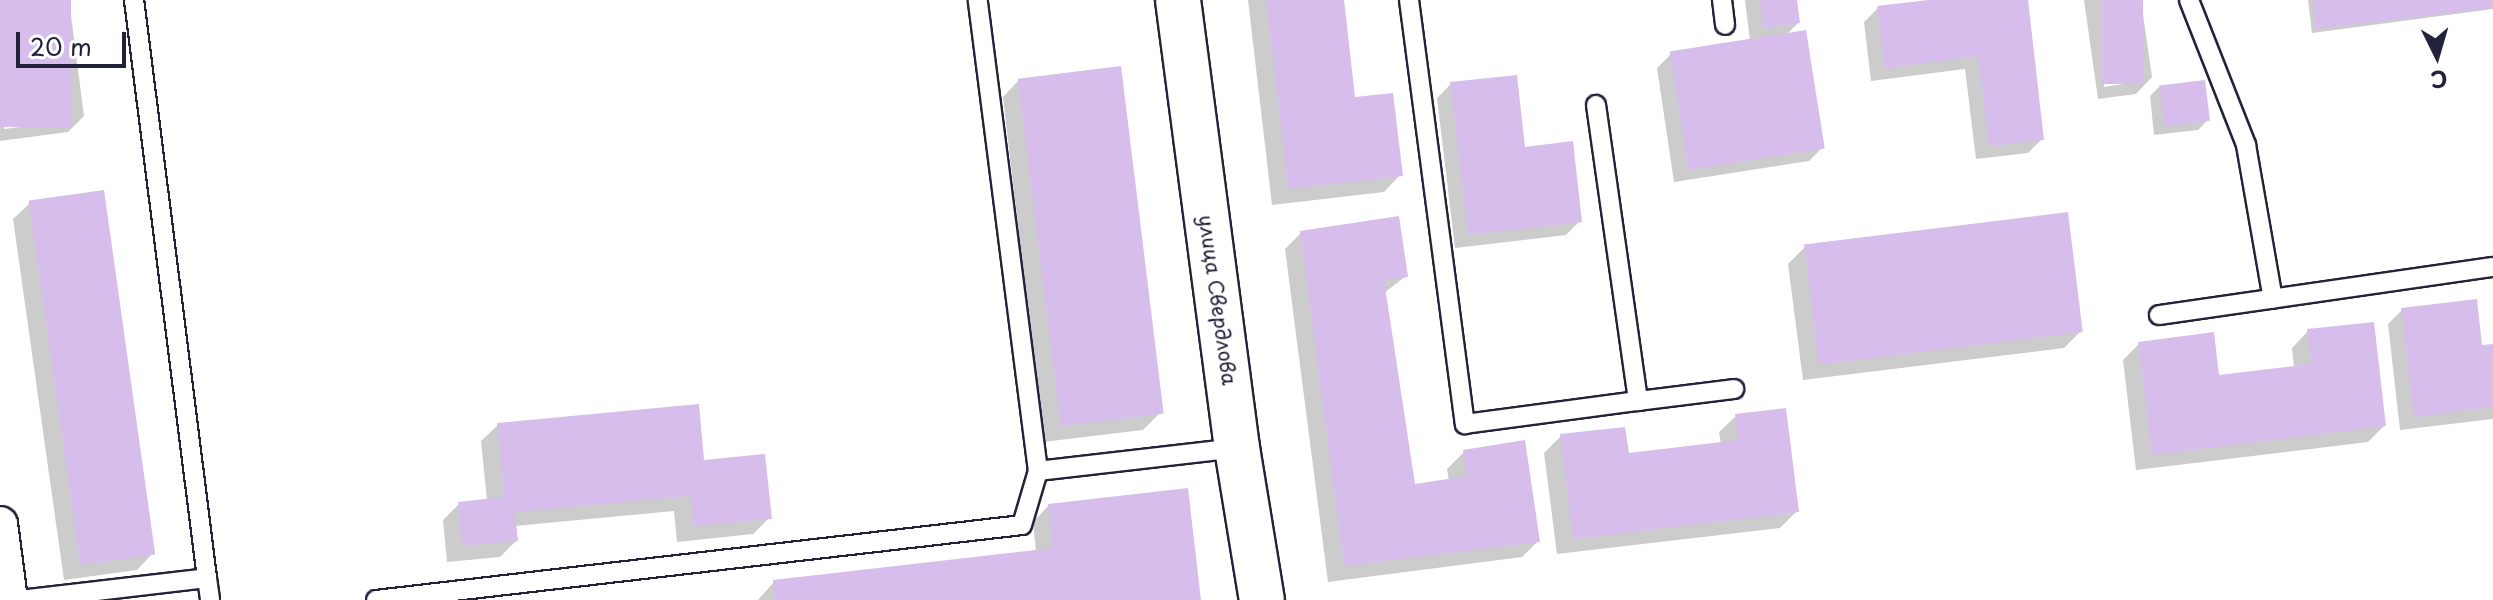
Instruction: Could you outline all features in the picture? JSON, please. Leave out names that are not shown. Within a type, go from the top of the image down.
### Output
[{"type":"street","name":"улица Свердлова","points":[[1178,0],[1237,448],[1262,600]]},
{"type":"street","points":[[0,524],[10,600]]},
{"type":"lane","points":[[134,0],[210,600]]},
{"type":"lane","points":[[376,600],[1022,525],[1038,471],[978,0]]},
{"type":"lane","points":[[1409,0],[1465,424],[1734,389]]},
{"type":"lane","points":[[1722,0],[1725,25]]},
{"type":"lane","points":[[2189,0],[2246,145],[2273,299]]},
{"type":"lane","points":[[1596,105],[1638,401]]},
{"type":"lane","points":[[2159,315],[2493,267]]},
{"type":"lane","points":[[1038,471],[1237,448]]},
{"type":"lane","points":[[20,600],[207,578]]},
{"type":"building","points":[[0,0],[71,0],[71,127],[0,127]]},
{"type":"building","points":[[1266,0],[1344,0],[1355,97],[1393,93],[1403,176],[1288,189]]},
{"type":"building","points":[[1760,0],[1797,0],[1800,23],[1763,28]]},
{"type":"building","points":[[1928,0],[2028,0],[2044,140],[1989,146],[1978,56],[1885,68],[1877,6]]},
{"type":"building","points":[[2102,0],[2143,0],[2143,84],[2102,84]]},
{"type":"building","points":[[2313,0],[2493,0],[2493,8],[2316,29]]},
{"type":"building","points":[[1806,30],[1825,149],[1688,170],[1670,52]]},
{"type":"building","points":[[1121,66],[1164,413],[1060,426],[1018,79]]},
{"type":"building","points":[[1517,75],[1525,147],[1573,141],[1582,222],[1468,235],[1450,82]]},
{"type":"building","points":[[2205,80],[2210,121],[2164,126],[2159,86]]},
{"type":"building","points":[[104,190],[155,554],[80,565],[29,201]]},
{"type":"building","points":[[2068,212],[2083,332],[1819,365],[1804,244]]},
{"type":"building","points":[[1399,216],[1408,277],[1384,280],[1415,484],[1467,476],[1463,450],[1525,440],[1540,542],[1344,566],[1300,231]]},
{"type":"building","points":[[2477,299],[2482,345],[2493,344],[2493,407],[2414,417],[2401,308]]},
{"type":"building","points":[[2374,322],[2386,426],[2152,455],[2138,342],[2214,332],[2219,375],[2311,364],[2307,329]]},
{"type":"building","points":[[699,404],[704,460],[765,454],[772,519],[693,526],[690,496],[515,512],[518,541],[462,546],[458,502],[504,497],[497,423]]},
{"type":"building","points":[[1786,408],[1799,512],[1573,539],[1560,434],[1625,427],[1629,453],[1738,440],[1735,414]]},
{"type":"building","points":[[1188,488],[1201,600],[775,600],[773,580],[1053,548],[1048,504]]}]
